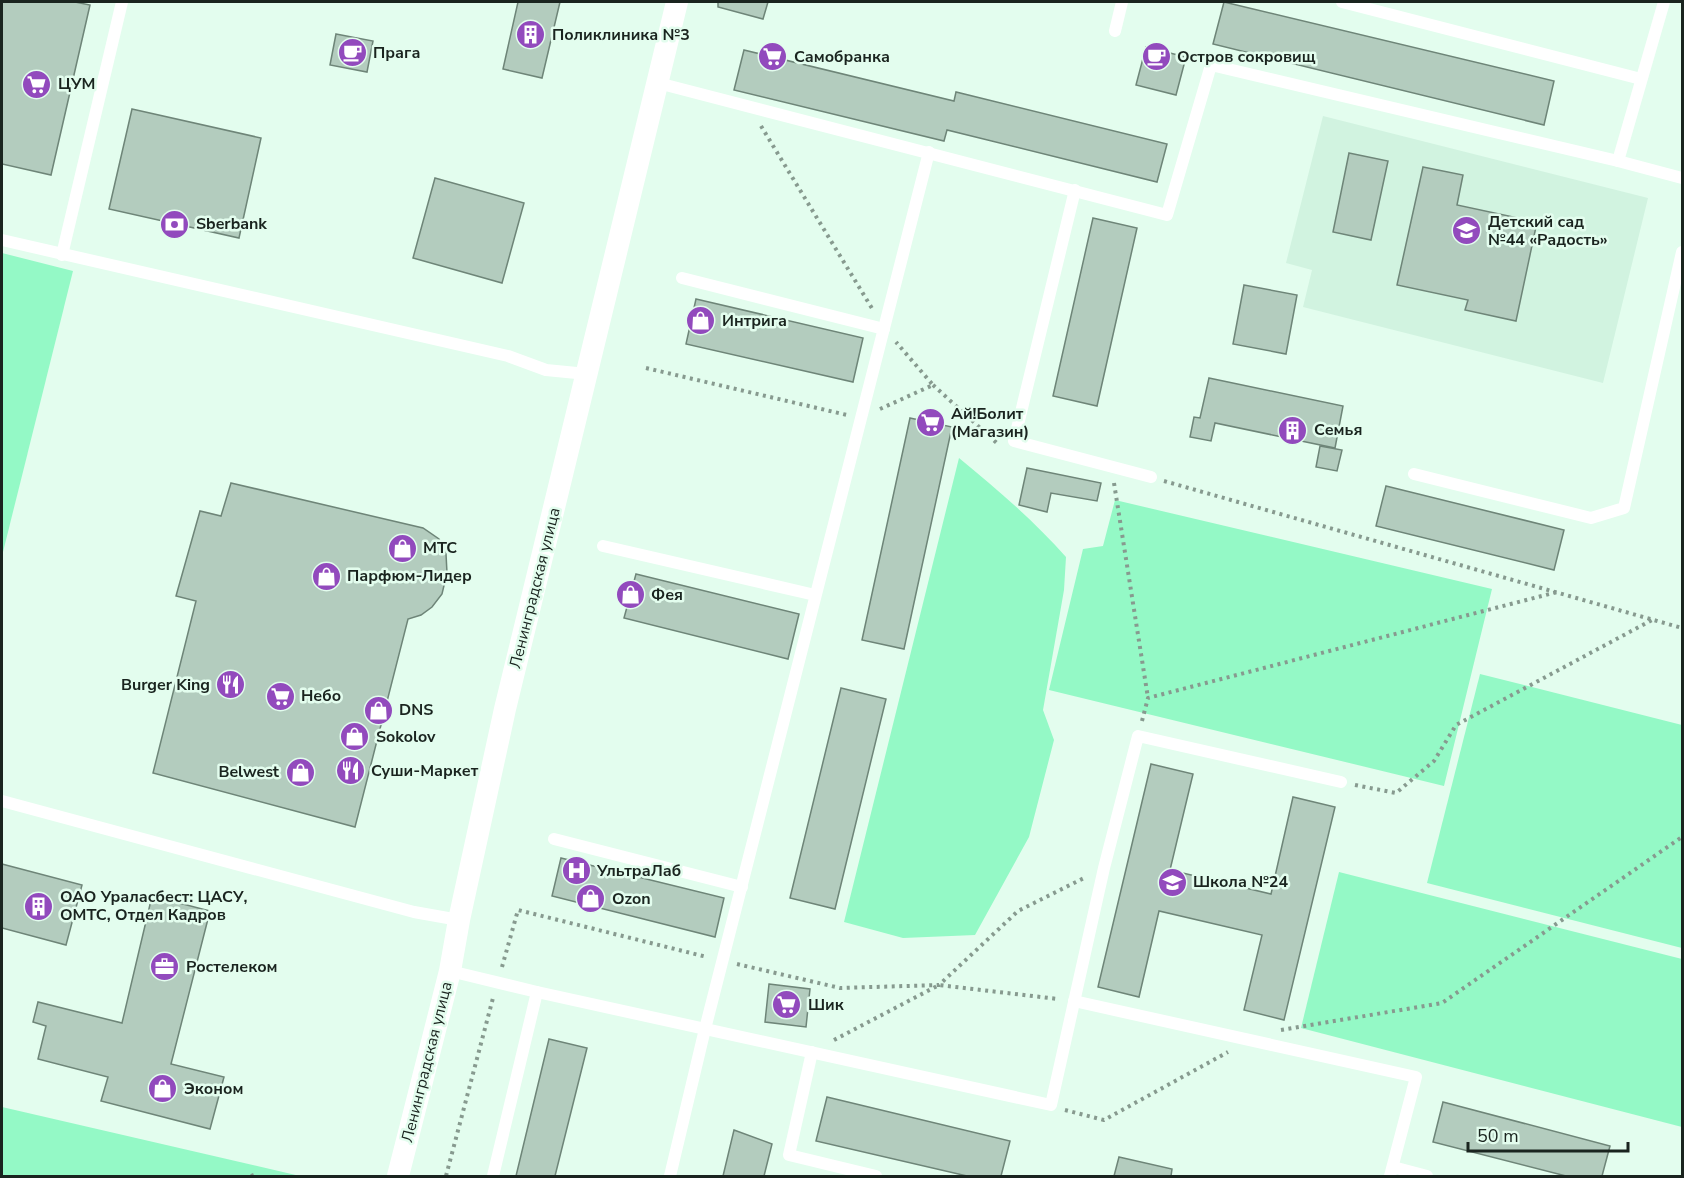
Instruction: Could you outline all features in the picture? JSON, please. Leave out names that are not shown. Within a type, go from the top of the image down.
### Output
[{"type":"street","name":"Ленинградская улица","points":[[398,1176],[450,971],[505,709],[677,2]]},
{"type":"lane","points":[[62,255],[122,2]]},
{"type":"lane","points":[[1116,31],[1122,2]]},
{"type":"lane","points":[[1342,2],[1641,79]]},
{"type":"lane","points":[[1618,161],[1664,2]]},
{"type":"lane","points":[[658,83],[1167,215],[1211,65],[1683,178]]},
{"type":"lane","points":[[670,1176],[705,1029],[929,152]]},
{"type":"lane","points":[[1075,190],[1014,441],[1151,477]]},
{"type":"lane","points":[[2,240],[497,354],[546,370],[587,375]]},
{"type":"lane","points":[[1414,474],[1591,518],[1624,508],[1683,252]]},
{"type":"lane","points":[[682,278],[884,329]]},
{"type":"lane","points":[[603,546],[815,595]]},
{"type":"lane","points":[[450,971],[1051,1105],[1104,868],[1138,736],[1341,782]]},
{"type":"lane","points":[[2,801],[414,912],[459,920]]},
{"type":"lane","points":[[554,839],[742,887]]},
{"type":"lane","points":[[493,1176],[537,992]]},
{"type":"lane","points":[[1074,1001],[1416,1077],[1392,1172],[1427,1176]]},
{"type":"lane","points":[[812,1052],[789,1155],[876,1176]]},
{"type":"path","points":[[750,108],[884,329],[933,385],[1001,447]]},
{"type":"path","points":[[646,368],[861,418],[933,385]]},
{"type":"path","points":[[1112,466],[1148,698],[1138,736]]},
{"type":"path","points":[[1151,477],[1683,628]]},
{"type":"path","points":[[1148,698],[1557,592]]},
{"type":"path","points":[[1341,782],[1396,793],[1434,761],[1456,725],[1652,620]]},
{"type":"path","points":[[1281,1030],[1442,1003],[1683,837]]},
{"type":"path","points":[[812,1052],[939,985],[1018,911],[1104,868]]},
{"type":"path","points":[[446,1176],[518,910]]},
{"type":"path","points":[[939,985],[1074,1001]]},
{"type":"path","points":[[1063,1110],[1104,1120],[1251,1040]]},
{"type":"shaded area","name":"Детский сад №44 «Радость»","points":[[1323,116],[1648,198],[1603,383],[1303,307],[1312,270],[1286,263]]},
{"type":"green space","points":[[2,253],[73,271],[2,556]]},
{"type":"green space","points":[[959,458],[1015,506],[1066,557],[1064,590],[1043,710],[1054,740],[1029,837],[975,935],[903,938],[844,922]]},
{"type":"green space","points":[[1115,500],[1492,589],[1444,786],[1049,690],[1083,549],[1103,546]]},
{"type":"green space","points":[[1480,674],[1682,725],[1682,948],[1427,883]]},
{"type":"green space","points":[[1339,872],[1682,959],[1682,1127],[1301,1028]]},
{"type":"green space","points":[[2,1107],[300,1176],[2,1176]]},
{"type":"building","name":"ЦУМ","points":[[2,2],[75,2],[90,5],[51,175],[2,164]]},
{"type":"building","name":"Поликлиника №3","points":[[518,2],[560,2],[542,78],[503,69]]},
{"type":"building","points":[[718,2],[768,2],[763,19],[718,7]]},
{"type":"building","points":[[1224,2],[1554,81],[1544,125],[1213,44]]},
{"type":"building","name":"Прага","points":[[336,34],[373,41],[367,72],[330,65]]},
{"type":"building","points":[[1146,47],[1186,57],[1176,95],[1136,85]]},
{"type":"building","points":[[744,50],[954,101],[956,92],[1167,144],[1157,182],[947,130],[944,141],[734,90]]},
{"type":"building","points":[[132,109],[261,138],[239,238],[109,209]]},
{"type":"building","points":[[1349,153],[1388,161],[1371,240],[1333,232]]},
{"type":"building","points":[[1423,167],[1463,175],[1457,205],[1537,222],[1516,321],[1465,310],[1468,300],[1397,285]]},
{"type":"building","points":[[435,178],[524,203],[502,283],[413,258]]},
{"type":"building","points":[[1093,218],[1137,228],[1097,406],[1053,396]]},
{"type":"building","points":[[1244,285],[1297,295],[1286,354],[1233,344]]},
{"type":"building","points":[[696,299],[863,338],[853,382],[686,344]]},
{"type":"building","name":"Семья","points":[[1209,378],[1343,406],[1335,448],[1215,423],[1211,441],[1190,437],[1194,417],[1200,418]]},
{"type":"building","points":[[910,418],[952,427],[904,649],[862,640]]},
{"type":"building","points":[[1320,446],[1342,450],[1337,471],[1316,467]]},
{"type":"building","points":[[1027,468],[1101,483],[1097,501],[1051,493],[1047,512],[1019,505]]},
{"type":"building","name":"Небо","points":[[231,483],[423,528],[439,539],[446,554],[447,573],[442,594],[432,607],[421,615],[408,619],[355,827],[153,773],[196,601],[176,596],[200,511],[221,516]]},
{"type":"building","points":[[1386,486],[1564,530],[1554,570],[1376,526]]},
{"type":"building","points":[[636,574],[799,614],[788,659],[624,618]]},
{"type":"building","points":[[841,688],[886,699],[835,909],[790,898]]},
{"type":"building","name":"Школа №24","points":[[1151,764],[1193,774],[1170,870],[1271,894],[1293,797],[1335,807],[1284,1020],[1244,1010],[1262,935],[1159,911],[1139,997],[1098,987]]},
{"type":"building","points":[[561,858],[724,898],[715,937],[552,896]]},
{"type":"building","name":"ОАО Ураласбест: ЦАСУ, ОМТС, Отдел Кадров","points":[[2,864],[82,885],[66,945],[2,928]]},
{"type":"building","points":[[152,896],[210,911],[171,1064],[224,1077],[210,1129],[101,1101],[108,1077],[38,1059],[46,1026],[33,1022],[38,1002],[122,1023]]},
{"type":"building","name":"Шик","points":[[769,984],[810,989],[806,1027],[765,1022]]},
{"type":"building","points":[[549,1039],[587,1048],[555,1176],[516,1176]]},
{"type":"building","points":[[827,1097],[1010,1141],[1001,1176],[967,1176],[816,1141]]},
{"type":"building","points":[[1443,1102],[1610,1146],[1602,1176],[1566,1176],[1433,1142]]},
{"type":"building","points":[[734,1130],[772,1144],[764,1176],[723,1176]]},
{"type":"building","points":[[1119,1157],[1172,1169],[1171,1176],[1114,1176]]},
{"type":"place","name":"Поликлиника №3","points":[[531,35]]},
{"type":"place","name":"Прага","points":[[352,53]]},
{"type":"place","name":"Самобранка","points":[[773,57]]},
{"type":"place","name":"Остров сокровищ","points":[[1156,57]]},
{"type":"place","name":"ЦУМ","points":[[37,84]]},
{"type":"place","name":"Sberbank","points":[[175,224]]},
{"type":"place","name":"Детский сад №44 «Радость»","points":[[1467,231]]},
{"type":"place","name":"Интрига","points":[[701,321]]},
{"type":"place","name":"Ай!Болит (Магазин)","points":[[930,423]]},
{"type":"place","name":"Семья","points":[[1293,430]]},
{"type":"place","name":"МТС","points":[[402,548]]},
{"type":"place","name":"Парфюм-Лидер","points":[[326,576]]},
{"type":"place","name":"Фея","points":[[630,595]]},
{"type":"place","name":"Burger King","points":[[231,685]]},
{"type":"place","name":"Небо","points":[[280,696]]},
{"type":"place","name":"DNS","points":[[378,710]]},
{"type":"place","name":"Sokolov","points":[[355,737]]},
{"type":"place","name":"Суши-Маркет","points":[[350,771]]},
{"type":"place","name":"Belwest","points":[[300,772]]},
{"type":"place","name":"УльтраЛаб","points":[[576,871]]},
{"type":"place","name":"Школа №24","points":[[1172,882]]},
{"type":"place","name":"Ozon","points":[[591,899]]},
{"type":"place","name":"ОАО Ураласбест: ЦАСУ, ОМТС, Отдел Кадров","points":[[39,906]]},
{"type":"place","name":"Ростелеком","points":[[165,967]]},
{"type":"place","name":"Шик","points":[[787,1005]]},
{"type":"place","name":"Эконом","points":[[163,1089]]}]
